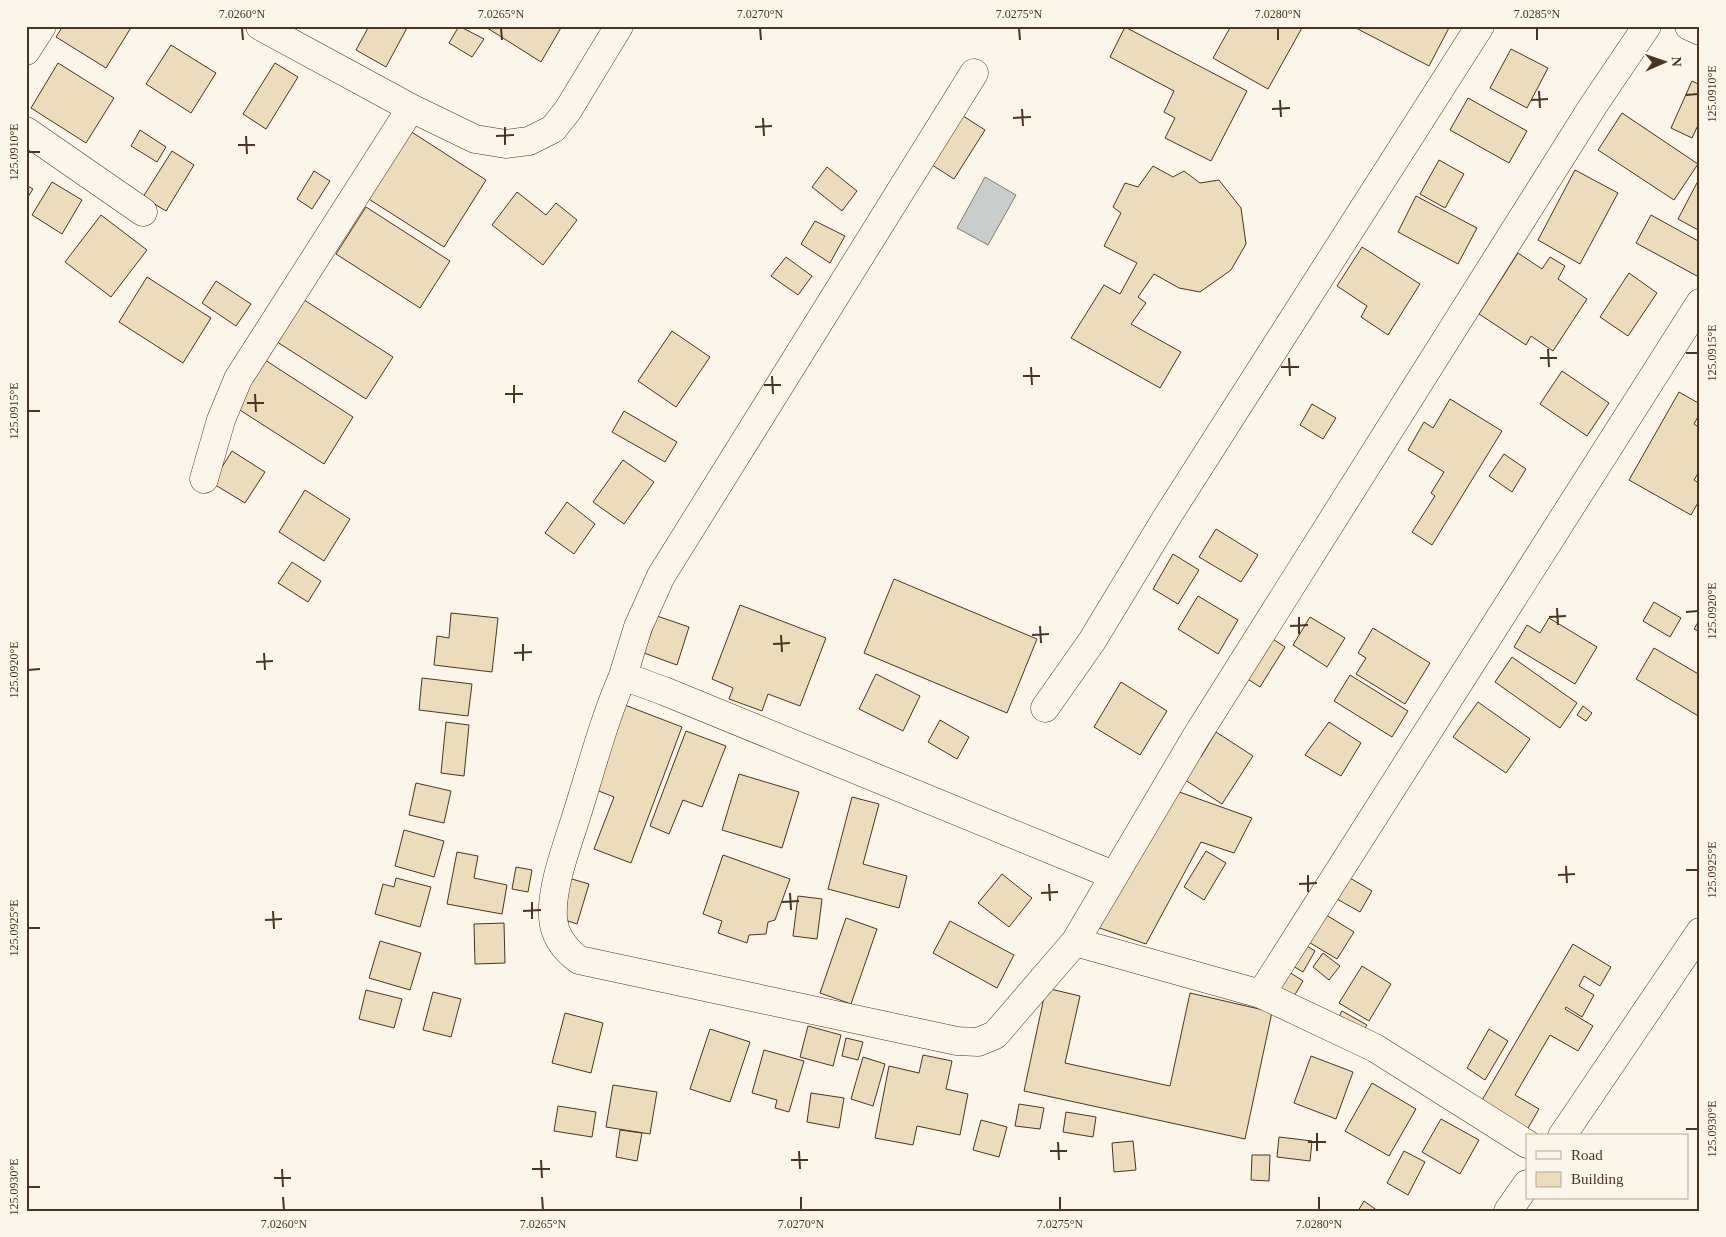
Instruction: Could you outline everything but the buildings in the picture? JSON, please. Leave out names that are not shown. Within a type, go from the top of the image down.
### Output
[{"type":"street","points":[[26,51],[42,26]]},
{"type":"street","points":[[260,26],[411,108],[475,140],[506,144],[529,141],[553,129],[568,110],[619,26]]},
{"type":"street","points":[[1045,708],[1102,626],[1167,517],[1480,26]]},
{"type":"street","points":[[974,73],[661,576],[638,627],[623,676],[602,732],[559,873],[552,916],[556,934],[566,951],[580,960],[957,1041],[978,1042],[995,1035],[1075,942],[1196,736],[1593,106],[1647,26]]},
{"type":"street","points":[[1689,26],[1700,31]]},
{"type":"street","points":[[204,479],[221,420],[238,379],[411,108]]},
{"type":"street","points":[[26,131],[143,212]]},
{"type":"street","points":[[1261,994],[1700,303]]},
{"type":"street","points":[[623,676],[674,695],[1113,876]]},
{"type":"street","points":[[1563,1134],[1700,932]]},
{"type":"street","points":[[1075,942],[1261,994],[1375,1048],[1526,1143]]},
{"type":"street","points":[[1508,1211],[1526,1185]]},
{"type":"shaded area","points":[[985,177],[1016,195],[988,245],[957,228]]}]
